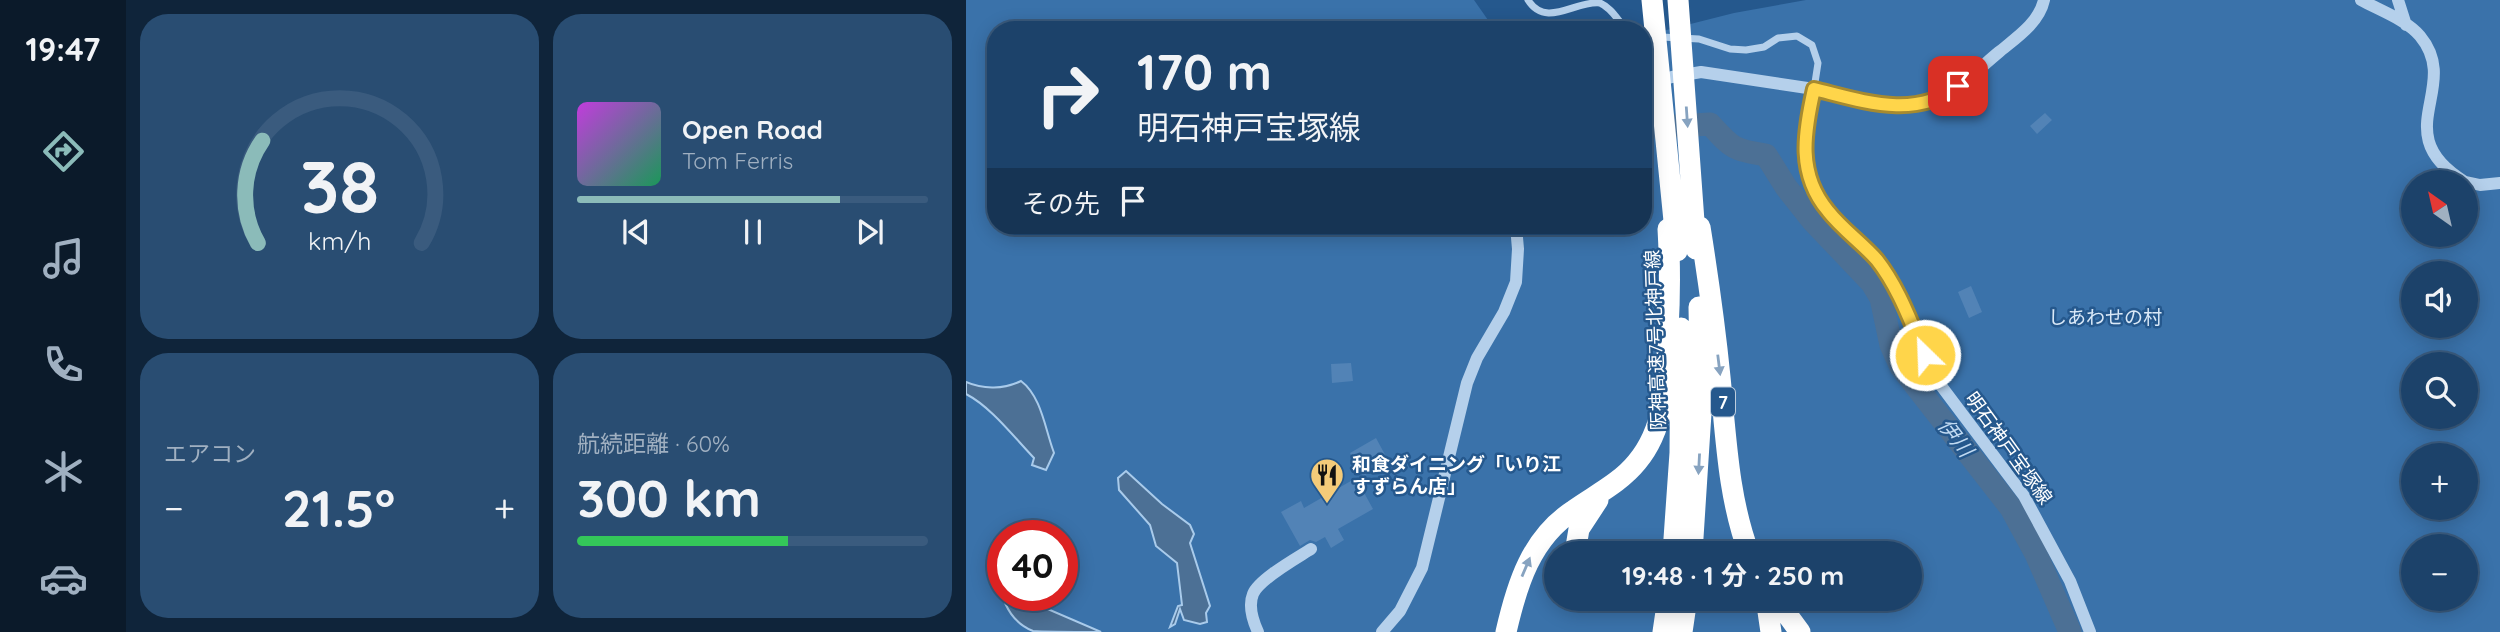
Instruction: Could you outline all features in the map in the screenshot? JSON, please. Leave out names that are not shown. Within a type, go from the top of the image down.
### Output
[{"type":"highway","name":"阪神高速7号北神戸線","points":[[1652,0],[1662,104],[1686,250],[1701,387],[1693,541]]},
{"type":"highway","name":"阪神高速7号北神戸線","points":[[1674,541],[1679,493],[1689,155],[1678,0]]},
{"type":"highway","name":"7","points":[[1506,632],[1525,569],[1542,538],[1560,519],[1611,485],[1636,463],[1659,423],[1686,250]]},
{"type":"highway","name":"7","points":[[1686,250],[1746,541]]},
{"type":"highway","points":[[1576,541],[1583,521],[1611,485]]},
{"type":"highway","points":[[1663,632],[1666,611]]},
{"type":"highway","points":[[1682,632],[1685,611]]},
{"type":"highway","points":[[1768,611],[1771,632]]},
{"type":"highway","points":[[1785,611],[1800,632]]},
{"type":"street","points":[[1528,0],[1544,13],[1557,12],[1579,3],[1596,2],[1608,7],[1620,21]]},
{"type":"street","points":[[1652,82],[1701,72],[1903,106],[1927,103],[1946,95],[2020,35],[2036,18],[2044,0]]},
{"type":"street","points":[[2361,0],[2419,34],[2429,48],[2435,78],[2428,107],[2427,138],[2432,153],[2446,170]]},
{"type":"street","points":[[2398,0],[2406,25]]},
{"type":"street","points":[[1652,36],[1699,39],[1730,49],[1746,50],[1765,47],[1778,38],[1797,36],[1812,45],[1818,64],[1814,89]]},
{"type":"street","name":"明石神戸宝塚線","points":[[1814,89],[1808,115],[1806,172],[1826,210],[1877,260],[1895,288],[1936,379],[2024,496],[2070,581],[2090,632]]},
{"type":"street","points":[[2478,185],[2500,183]]},
{"type":"street","points":[[1382,632],[1400,611],[1422,568],[1467,383],[1477,358],[1504,312],[1516,282],[1517,235]]},
{"type":"street","points":[[1258,632],[1251,618],[1253,594],[1272,574],[1311,549]]},
{"type":"green space","name":"しあわせの村","points":[[966,0],[1474,0],[1489,21],[987,21],[987,235],[1652,235],[1652,34],[1734,13],[1806,0],[2500,0],[2500,632],[966,632]]},
{"type":"shaded area","points":[[1021,381],[1038,404],[1054,453],[1046,470],[1032,465],[1034,458],[1010,432],[984,406],[966,394],[966,382],[994,388]]},
{"type":"shaded area","points":[[1126,471],[1190,525],[1194,534],[1190,543],[1210,606],[1206,613],[1207,622],[1200,624],[1184,620],[1180,609],[1175,624],[1170,627],[1178,606],[1182,605],[1177,563],[1156,546],[1150,525],[1119,490],[1118,478]]},
{"type":"shaded area","points":[[1009,611],[1052,611],[1101,632],[1033,631]]},
{"type":"building","points":[[2045,113],[2052,120],[2037,134],[2030,126]]},
{"type":"building","points":[[1971,286],[1982,312],[1969,318],[1958,292]]},
{"type":"building","points":[[1351,363],[1353,381],[1332,383],[1331,364]]},
{"type":"building","points":[[1376,438],[1389,462],[1363,476],[1350,453]]},
{"type":"building","points":[[1356,478],[1373,509],[1338,529],[1344,540],[1331,548],[1325,537],[1316,542],[1310,540],[1300,546],[1281,512],[1301,501],[1304,508]]},
{"type":"waterway","name":"伊川","points":[[1652,127],[1710,124],[1734,147],[1766,155],[1786,187],[1812,220],[1872,283],[1881,298],[1891,345],[1901,367],[2011,508],[2036,554],[2070,632]]},
{"type":"place","name":"和食ダイニング「いり江 すずらん店」","points":[[1327,505]]},
{"type":"route","points":[[1925,355],[1895,288],[1877,260],[1826,210],[1806,172],[1808,115],[1814,89],[1852,99],[1903,106],[1927,103],[1946,95],[1958,86]]}]
